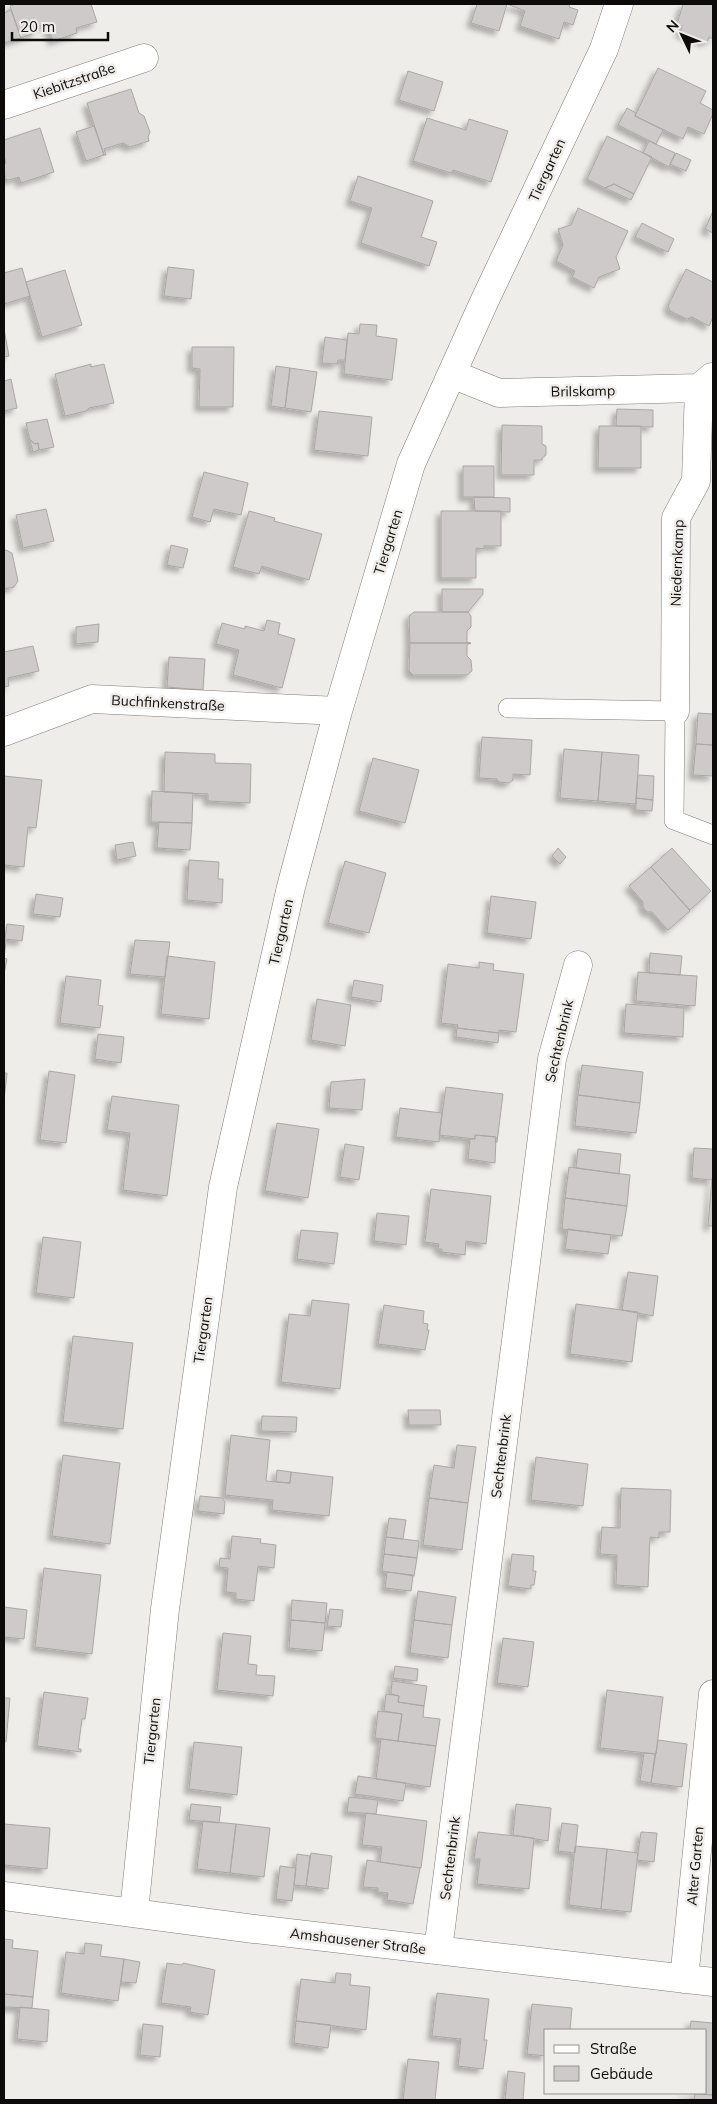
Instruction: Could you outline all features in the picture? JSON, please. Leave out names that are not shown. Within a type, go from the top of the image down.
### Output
[{"type":"street","name":"Tiergarten","points":[[134,1912],[165,1609],[223,1187],[291,887],[338,711],[411,464],[484,302],[604,49],[619,4]]},
{"type":"street","name":"Kiebitzstraße","points":[[4,105],[144,58]]},
{"type":"street","name":"Brilskamp","points":[[452,374],[499,393],[706,382]]},
{"type":"street","name":"Niedernkamp","points":[[675,711],[676,518],[696,481],[706,382]]},
{"type":"street","name":"Buchfinkenstraße","points":[[4,732],[92,699],[338,711]]},
{"type":"street","name":"Sechtenbrink","points":[[438,1950],[552,1059],[578,965]]},
{"type":"street","name":"Alter Garten","points":[[684,1979],[713,1694]]},
{"type":"street","name":"Amshausener Straße","points":[[4,1896],[713,1982]]},
{"type":"lane","points":[[508,708],[675,711]]},
{"type":"lane","name":"Niedernkamp","points":[[675,711],[674,820],[713,834]]},
{"type":"building","points":[[15,4],[91,4],[97,22],[76,28],[77,33],[53,41],[47,24],[35,27],[37,32],[21,38],[10,6]]},
{"type":"building","points":[[477,4],[507,4],[499,31],[471,23]]},
{"type":"building","points":[[507,4],[570,4],[569,7],[578,10],[573,25],[564,22],[559,39],[520,26],[525,11]]},
{"type":"building","points":[[683,4],[713,4],[713,39],[709,37],[707,42],[680,33],[682,26],[677,24]]},
{"type":"building","points":[[11,10],[21,38],[4,43],[4,13]]},
{"type":"building","points":[[658,68],[706,91],[700,103],[713,110],[713,114],[704,134],[688,127],[683,139],[635,116]]},
{"type":"building","points":[[408,71],[443,82],[434,111],[399,100]]},
{"type":"building","points":[[131,89],[139,113],[144,116],[150,132],[149,141],[130,147],[123,143],[104,149],[106,155],[104,155],[87,103]]},
{"type":"building","points":[[627,108],[636,113],[635,116],[663,130],[656,144],[618,125]]},
{"type":"building","points":[[427,118],[466,130],[469,119],[508,131],[491,182],[453,170],[451,173],[413,161]]},
{"type":"building","points":[[94,126],[104,155],[86,161],[76,132]]},
{"type":"building","points":[[40,128],[54,172],[21,183],[19,177],[9,180],[5,179],[4,140]]},
{"type":"building","points":[[607,136],[652,157],[634,194],[614,184],[605,188],[587,179]]},
{"type":"building","points":[[649,141],[675,153],[669,167],[643,153]]},
{"type":"building","points":[[676,153],[691,160],[686,171],[670,164]]},
{"type":"building","points":[[358,176],[433,201],[421,237],[437,242],[429,266],[361,243],[372,208],[350,201]]},
{"type":"building","points":[[614,184],[634,194],[631,200],[605,188]]},
{"type":"building","points":[[578,208],[628,231],[616,257],[620,269],[599,277],[594,288],[572,277],[575,271],[556,261],[563,245],[558,229],[571,225]]},
{"type":"building","points":[[713,211],[713,233],[705,229]]},
{"type":"building","points":[[642,223],[674,239],[668,252],[635,237]]},
{"type":"building","points":[[168,267],[194,270],[191,299],[164,296]]},
{"type":"building","points":[[22,268],[30,296],[4,304],[4,273]]},
{"type":"building","points":[[686,269],[713,282],[713,317],[709,326],[692,317],[687,319],[670,311],[668,306]]},
{"type":"building","points":[[65,270],[82,325],[42,337],[26,282]]},
{"type":"building","points":[[360,324],[377,325],[376,336],[397,339],[392,380],[344,374],[348,333],[359,334]]},
{"type":"building","points":[[4,329],[9,356],[4,357]]},
{"type":"building","points":[[325,337],[347,340],[345,360],[338,360],[337,364],[322,363]]},
{"type":"building","points":[[192,347],[234,347],[233,407],[199,407],[200,369],[192,368]]},
{"type":"building","points":[[91,364],[91,367],[104,364],[114,403],[89,408],[86,411],[65,416],[55,374]]},
{"type":"building","points":[[276,366],[290,368],[285,408],[271,406]]},
{"type":"building","points":[[290,368],[317,372],[311,412],[285,408]]},
{"type":"building","points":[[11,379],[17,408],[4,411],[4,381]]},
{"type":"building","points":[[617,409],[653,410],[653,427],[616,426]]},
{"type":"building","points":[[319,411],[372,417],[368,456],[314,450]]},
{"type":"building","points":[[47,419],[54,447],[39,450],[38,443],[35,444],[30,440],[26,423]]},
{"type":"building","points":[[502,425],[542,426],[542,444],[546,446],[546,455],[542,460],[534,460],[534,475],[501,475]]},
{"type":"building","points":[[599,426],[641,426],[641,468],[598,468]]},
{"type":"building","points":[[30,440],[35,444],[38,443],[39,450],[33,452]]},
{"type":"building","points":[[463,466],[494,466],[494,497],[463,497]]},
{"type":"building","points":[[204,472],[248,483],[241,515],[214,509],[210,522],[192,517]]},
{"type":"building","points":[[474,497],[510,498],[510,512],[475,511]]},
{"type":"building","points":[[46,509],[54,541],[23,548],[16,515]]},
{"type":"building","points":[[249,511],[275,518],[274,521],[322,534],[309,580],[262,566],[259,574],[233,567]]},
{"type":"building","points":[[441,511],[501,511],[501,546],[484,546],[484,549],[476,548],[476,578],[441,578]]},
{"type":"building","points":[[171,545],[188,549],[183,568],[167,565]]},
{"type":"building","points":[[4,551],[12,553],[18,581],[14,587],[4,589]]},
{"type":"building","points":[[442,589],[483,589],[483,594],[468,612],[442,612]]},
{"type":"building","points":[[414,612],[468,612],[471,616],[471,627],[467,631],[467,642],[471,643],[410,643],[409,616]]},
{"type":"building","points":[[267,620],[280,623],[278,634],[295,639],[282,688],[233,675],[239,650],[216,644],[222,623],[245,629],[245,626],[264,631]]},
{"type":"building","points":[[99,624],[98,642],[76,644],[76,627]]},
{"type":"building","points":[[410,643],[471,643],[467,645],[467,656],[471,660],[472,671],[467,675],[413,675],[409,671]]},
{"type":"building","points":[[33,646],[39,671],[8,678],[9,686],[4,687],[4,652]]},
{"type":"building","points":[[169,657],[205,659],[203,690],[167,687]]},
{"type":"building","points":[[698,713],[713,714],[713,745],[696,744]]},
{"type":"building","points":[[482,737],[532,740],[530,775],[513,774],[513,780],[509,783],[499,782],[497,779],[479,778]]},
{"type":"building","points":[[696,744],[713,745],[713,776],[693,775]]},
{"type":"building","points":[[564,749],[602,752],[598,801],[560,798]]},
{"type":"building","points":[[165,752],[215,754],[215,763],[251,764],[250,803],[208,801],[208,794],[164,792]]},
{"type":"building","points":[[602,752],[639,755],[636,804],[598,801]]},
{"type":"building","points":[[373,758],[419,770],[405,823],[359,811]]},
{"type":"building","points":[[638,775],[654,776],[653,800],[636,798]]},
{"type":"building","points":[[4,776],[42,780],[36,828],[28,827],[24,867],[4,865]]},
{"type":"building","points":[[152,791],[193,793],[192,823],[151,822]]},
{"type":"building","points":[[636,798],[653,800],[652,811],[636,810]]},
{"type":"building","points":[[159,822],[192,823],[190,850],[157,848]]},
{"type":"building","points":[[133,842],[136,856],[117,860],[115,845]]},
{"type":"building","points":[[558,848],[566,857],[560,864],[552,856]]},
{"type":"building","points":[[672,848],[711,891],[690,910],[651,867]]},
{"type":"building","points":[[189,860],[219,862],[218,879],[223,879],[222,903],[187,900]]},
{"type":"building","points":[[345,861],[386,873],[369,933],[328,923]]},
{"type":"building","points":[[651,867],[690,911],[668,930],[652,912],[647,912],[643,907],[643,902],[629,886]]},
{"type":"building","points":[[36,894],[63,898],[60,917],[33,914]]},
{"type":"building","points":[[491,896],[536,902],[531,939],[487,933]]},
{"type":"building","points":[[7,924],[24,926],[22,941],[5,939]]},
{"type":"building","points":[[135,940],[170,942],[165,977],[130,974]]},
{"type":"building","points":[[4,941],[6,941],[4,958]]},
{"type":"building","points":[[650,953],[682,956],[680,975],[649,973]]},
{"type":"building","points":[[167,956],[215,962],[209,1019],[161,1014]]},
{"type":"building","points":[[4,958],[7,959],[4,974]]},
{"type":"building","points":[[479,962],[494,964],[493,970],[524,974],[516,1032],[499,1030],[499,1033],[457,1028],[458,1025],[441,1023],[448,964],[479,968]]},
{"type":"building","points":[[638,972],[697,976],[695,1006],[636,1001]]},
{"type":"building","points":[[66,976],[101,980],[98,1005],[103,1006],[100,1028],[60,1023]]},
{"type":"building","points":[[354,980],[383,985],[381,1002],[351,997]]},
{"type":"building","points":[[317,999],[351,1005],[345,1046],[311,1040]]},
{"type":"building","points":[[626,1004],[684,1008],[683,1037],[624,1033]]},
{"type":"building","points":[[457,1028],[499,1033],[498,1043],[456,1037]]},
{"type":"building","points":[[98,1034],[124,1037],[121,1063],[95,1059]]},
{"type":"building","points":[[582,1065],[643,1072],[640,1103],[578,1095]]},
{"type":"building","points":[[49,1071],[75,1075],[66,1143],[40,1140]]},
{"type":"building","points":[[4,1073],[7,1073],[4,1100]]},
{"type":"building","points":[[365,1079],[362,1110],[329,1108],[331,1082]]},
{"type":"building","points":[[446,1087],[503,1094],[497,1142],[495,1142],[496,1137],[475,1135],[475,1139],[439,1135]]},
{"type":"building","points":[[578,1095],[640,1103],[636,1133],[575,1126]]},
{"type":"building","points":[[112,1096],[179,1105],[167,1196],[123,1190],[130,1133],[107,1130]]},
{"type":"building","points":[[400,1108],[442,1113],[439,1142],[396,1137]]},
{"type":"building","points":[[277,1123],[319,1129],[308,1198],[265,1191]]},
{"type":"building","points":[[475,1135],[496,1137],[495,1163],[468,1159],[470,1139],[475,1139]]},
{"type":"building","points":[[345,1144],[364,1147],[359,1180],[340,1177]]},
{"type":"building","points":[[694,1148],[713,1149],[713,1178],[711,1180],[692,1178]]},
{"type":"building","points":[[578,1149],[621,1154],[619,1174],[576,1168]]},
{"type":"building","points":[[569,1167],[630,1175],[627,1206],[565,1198]]},
{"type":"building","points":[[712,1178],[713,1226],[708,1226]]},
{"type":"building","points":[[431,1189],[491,1196],[486,1244],[466,1241],[465,1255],[442,1252],[442,1249],[438,1249],[439,1244],[425,1242]]},
{"type":"building","points":[[565,1198],[627,1206],[622,1236],[562,1229]]},
{"type":"building","points":[[377,1213],[409,1216],[406,1245],[374,1241]]},
{"type":"building","points":[[568,1229],[611,1235],[608,1254],[565,1249]]},
{"type":"building","points":[[301,1230],[338,1233],[334,1264],[297,1259]]},
{"type":"building","points":[[43,1237],[81,1242],[74,1298],[36,1293]]},
{"type":"building","points":[[628,1272],[658,1276],[653,1316],[622,1310]]},
{"type":"building","points":[[312,1300],[349,1304],[340,1389],[281,1382],[289,1314],[310,1316]]},
{"type":"building","points":[[576,1304],[638,1312],[632,1362],[570,1354]]},
{"type":"building","points":[[384,1305],[424,1311],[423,1323],[428,1324],[427,1330],[429,1330],[425,1350],[378,1344]]},
{"type":"building","points":[[73,1336],[133,1343],[123,1429],[63,1422]]},
{"type":"building","points":[[408,1410],[440,1410],[441,1425],[409,1425]]},
{"type":"building","points":[[262,1416],[297,1417],[296,1432],[261,1431]]},
{"type":"building","points":[[231,1435],[270,1440],[266,1481],[290,1483],[291,1472],[333,1477],[329,1516],[272,1510],[273,1500],[225,1495]]},
{"type":"building","points":[[457,1445],[476,1447],[468,1503],[429,1498],[434,1465],[454,1468]]},
{"type":"building","points":[[63,1455],[120,1463],[110,1544],[52,1536]]},
{"type":"building","points":[[536,1457],[588,1464],[583,1506],[531,1500]]},
{"type":"building","points":[[277,1470],[291,1472],[290,1483],[276,1482]]},
{"type":"building","points":[[621,1488],[671,1490],[670,1532],[659,1532],[659,1538],[650,1537],[648,1587],[616,1585],[617,1555],[600,1554],[602,1527],[620,1528]]},
{"type":"building","points":[[200,1496],[222,1498],[225,1502],[224,1514],[198,1511]]},
{"type":"building","points":[[429,1498],[468,1503],[462,1550],[423,1545]]},
{"type":"building","points":[[389,1518],[406,1520],[403,1539],[386,1537]]},
{"type":"building","points":[[232,1536],[261,1539],[260,1543],[276,1545],[274,1568],[258,1566],[254,1601],[236,1599],[236,1593],[226,1592],[228,1568],[219,1567],[220,1558],[230,1559]]},
{"type":"building","points":[[386,1537],[419,1541],[417,1558],[384,1554]]},
{"type":"building","points":[[384,1554],[417,1558],[414,1576],[382,1571]]},
{"type":"building","points":[[512,1554],[534,1556],[533,1571],[536,1571],[534,1585],[531,1585],[531,1589],[508,1586]]},
{"type":"building","points":[[44,1568],[101,1575],[92,1654],[35,1647]]},
{"type":"building","points":[[387,1572],[413,1575],[411,1591],[385,1588]]},
{"type":"building","points":[[418,1591],[456,1597],[452,1625],[414,1620]]},
{"type":"building","points":[[292,1600],[327,1603],[325,1623],[291,1620]]},
{"type":"building","points":[[4,1607],[27,1610],[24,1639],[4,1637]]},
{"type":"building","points":[[330,1609],[343,1610],[341,1627],[327,1626]]},
{"type":"building","points":[[291,1620],[325,1623],[322,1651],[289,1648]]},
{"type":"building","points":[[414,1620],[452,1625],[448,1658],[410,1653]]},
{"type":"building","points":[[223,1633],[251,1636],[248,1664],[257,1665],[256,1675],[275,1676],[273,1696],[217,1690]]},
{"type":"building","points":[[503,1638],[534,1642],[528,1687],[497,1683]]},
{"type":"building","points":[[395,1666],[418,1669],[417,1681],[393,1678]]},
{"type":"building","points":[[392,1681],[427,1686],[424,1706],[398,1702],[399,1696],[391,1694]]},
{"type":"building","points":[[607,1690],[663,1697],[656,1754],[600,1748]]},
{"type":"building","points":[[44,1692],[88,1698],[85,1719],[82,1719],[78,1749],[81,1749],[81,1752],[37,1746]]},
{"type":"building","points":[[386,1694],[399,1696],[398,1702],[424,1706],[423,1717],[440,1719],[436,1746],[398,1741],[402,1714],[384,1711]]},
{"type":"building","points":[[4,1698],[10,1698],[6,1742],[4,1741]]},
{"type":"building","points":[[378,1711],[402,1714],[398,1741],[375,1738]]},
{"type":"building","points":[[381,1739],[436,1746],[430,1787],[376,1779]]},
{"type":"building","points":[[658,1740],[687,1744],[682,1787],[651,1783]]},
{"type":"building","points":[[194,1742],[242,1747],[237,1795],[189,1789]]},
{"type":"building","points":[[644,1753],[655,1754],[651,1783],[640,1781]]},
{"type":"building","points":[[358,1776],[406,1783],[403,1801],[355,1794]]},
{"type":"building","points":[[349,1797],[378,1800],[376,1814],[347,1812]]},
{"type":"building","points":[[191,1804],[221,1807],[219,1823],[189,1820]]},
{"type":"building","points":[[516,1804],[551,1808],[548,1841],[513,1835]]},
{"type":"building","points":[[366,1813],[427,1821],[421,1868],[380,1862],[382,1847],[362,1845]]},
{"type":"building","points":[[203,1821],[236,1824],[230,1873],[197,1869]]},
{"type":"building","points":[[562,1823],[578,1825],[575,1853],[558,1851]]},
{"type":"building","points":[[4,1824],[50,1828],[47,1869],[4,1865]]},
{"type":"building","points":[[236,1824],[270,1828],[264,1877],[230,1873]]},
{"type":"building","points":[[478,1832],[534,1838],[529,1889],[477,1884],[480,1859],[474,1859]]},
{"type":"building","points":[[641,1832],[657,1833],[654,1862],[637,1860]]},
{"type":"building","points":[[575,1846],[607,1849],[601,1909],[569,1905]]},
{"type":"building","points":[[607,1849],[638,1853],[631,1912],[601,1909]]},
{"type":"building","points":[[311,1853],[332,1856],[328,1889],[306,1886]]},
{"type":"building","points":[[297,1854],[310,1856],[306,1886],[294,1885]]},
{"type":"building","points":[[367,1860],[420,1868],[413,1904],[387,1900],[388,1893],[378,1892],[378,1888],[363,1887]]},
{"type":"building","points":[[280,1866],[296,1868],[292,1901],[276,1899]]},
{"type":"building","points":[[4,1939],[13,1940],[12,1948],[38,1951],[33,1997],[4,1994]]},
{"type":"building","points":[[85,1943],[102,1945],[100,1956],[124,1959],[118,2001],[61,1993],[66,1952],[84,1954]]},
{"type":"building","points":[[124,1959],[140,1962],[136,1983],[121,1982]]},
{"type":"building","points":[[167,1963],[182,1965],[183,1963],[215,1970],[208,2015],[190,2012],[191,2007],[161,2003]]},
{"type":"building","points":[[336,1973],[351,1974],[350,1985],[370,1987],[366,2030],[296,2021],[301,1979],[335,1983]]},
{"type":"building","points":[[437,1993],[489,1999],[484,2040],[487,2040],[483,2069],[458,2066],[461,2039],[432,2036]]},
{"type":"building","points":[[4,1994],[33,1997],[32,2008],[4,2007]]},
{"type":"building","points":[[532,2004],[572,2008],[570,2029],[544,2029],[544,2056],[527,2054]]},
{"type":"building","points":[[20,2007],[49,2010],[47,2042],[17,2039]]},
{"type":"building","points":[[296,2021],[331,2025],[328,2048],[294,2043]]},
{"type":"building","points":[[691,2021],[713,2023],[713,2095],[698,2094],[707,2094],[707,2029],[690,2029]]},
{"type":"building","points":[[143,2024],[163,2026],[160,2057],[140,2055]]},
{"type":"building","points":[[408,2059],[439,2062],[435,2100],[403,2100]]},
{"type":"building","points":[[508,2071],[525,2073],[523,2100],[505,2100]]},
{"type":"building","points":[[695,2094],[713,2095],[713,2100],[694,2100]]}]
